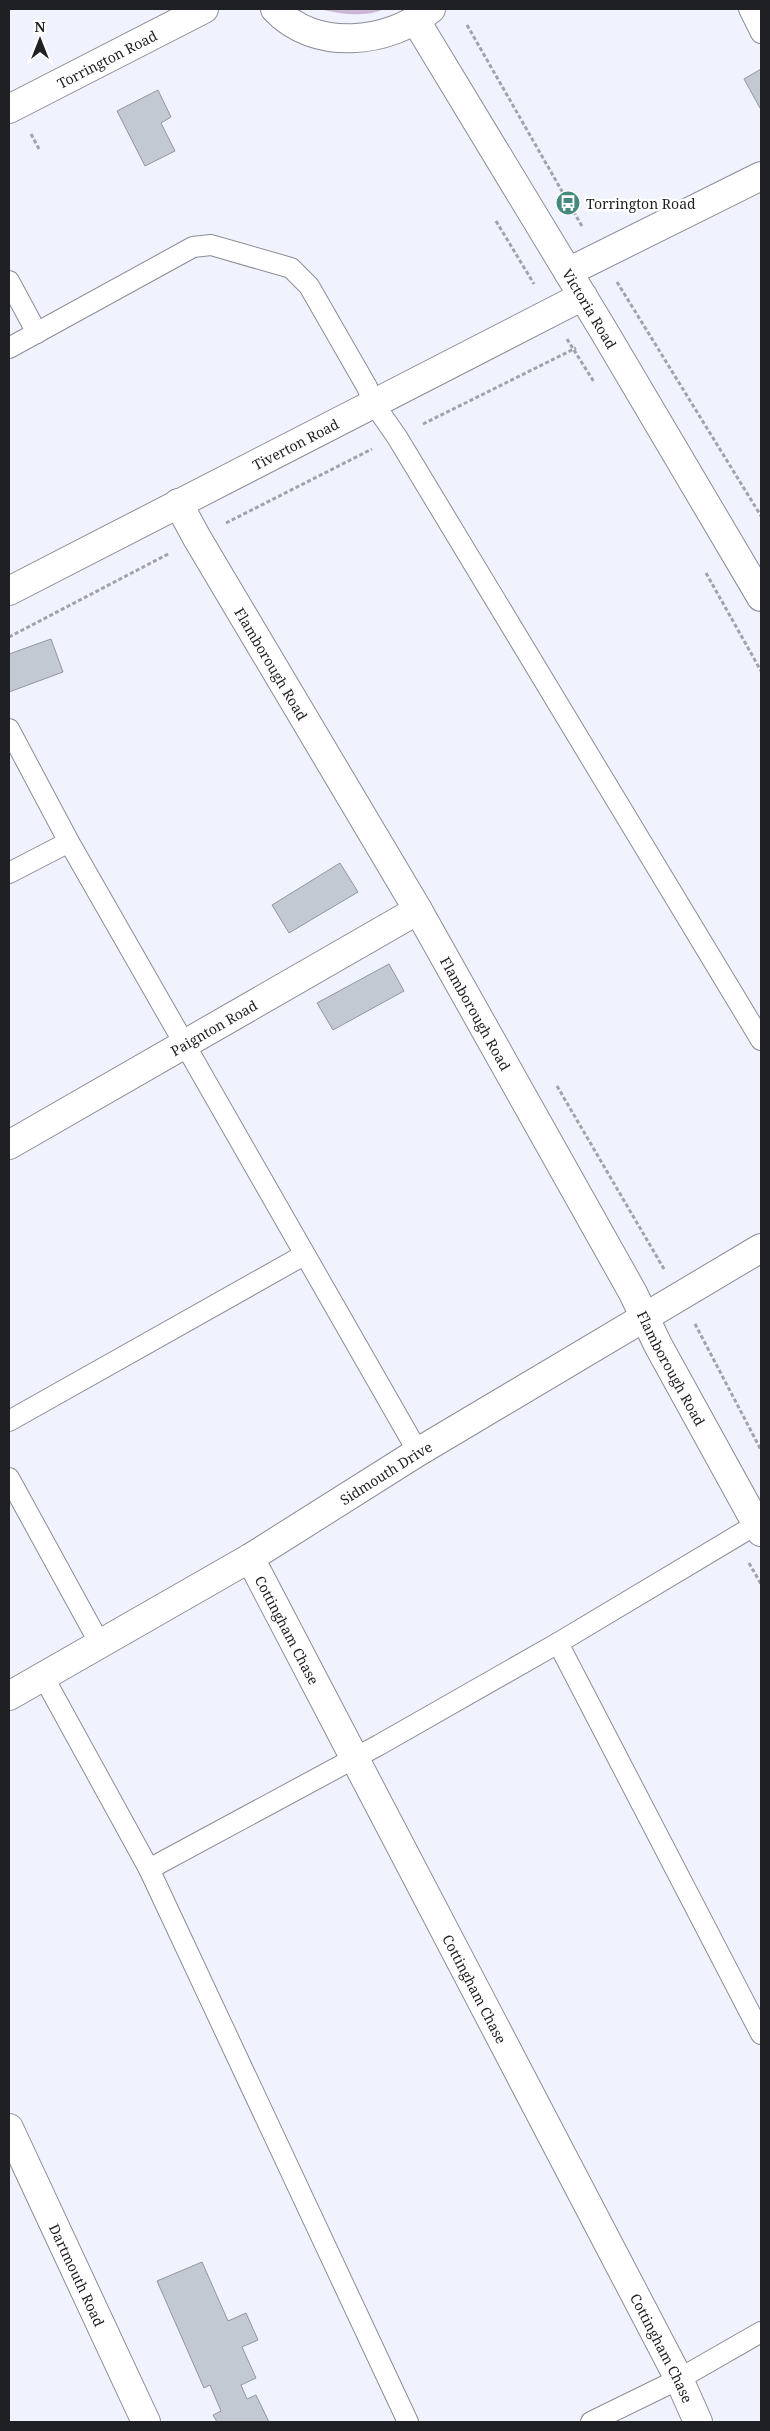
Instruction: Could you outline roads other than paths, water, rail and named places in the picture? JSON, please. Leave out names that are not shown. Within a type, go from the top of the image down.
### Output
[{"type":"street","name":"Torrington Road","points":[[9,108],[204,9]]},
{"type":"street","name":"Victoria Road","points":[[275,9],[283,17],[314,32],[349,39],[383,35],[423,15],[568,272],[761,597]]},
{"type":"street","points":[[568,272],[761,176]]},
{"type":"street","name":"Tiverton Road","points":[[9,591],[583,296]]},
{"type":"street","name":"Flamborough Road","points":[[178,503],[418,910],[759,1528]]},
{"type":"street","name":"Paignton Road","points":[[9,1145],[418,910]]},
{"type":"street","name":"Sidmouth Drive","points":[[9,1696],[250,1558],[418,1452],[761,1248]]},
{"type":"street","name":"Cottingham Chase","points":[[250,1558],[679,2379],[698,2422]]},
{"type":"street","name":"Dartmouth Road","points":[[9,2128],[146,2422]]},
{"type":"lane","points":[[749,9],[761,33]]},
{"type":"lane","points":[[9,348],[193,247],[211,245],[291,268],[309,286],[367,387],[374,404],[397,437],[761,1040]]},
{"type":"lane","points":[[9,281],[37,332]]},
{"type":"lane","points":[[9,729],[69,842],[418,1452]]},
{"type":"lane","points":[[9,873],[69,842]]},
{"type":"lane","points":[[9,1421],[304,1254]]},
{"type":"lane","points":[[9,1478],[100,1644]]},
{"type":"lane","points":[[149,1869],[355,1758],[759,1528]]},
{"type":"lane","points":[[558,1643],[761,2034]]},
{"type":"lane","points":[[43,1676],[149,1869],[408,2422]]},
{"type":"lane","points":[[591,2422],[679,2379],[761,2332]]},
{"type":"place","name":"Torrington Road","points":[[568,203]]}]
